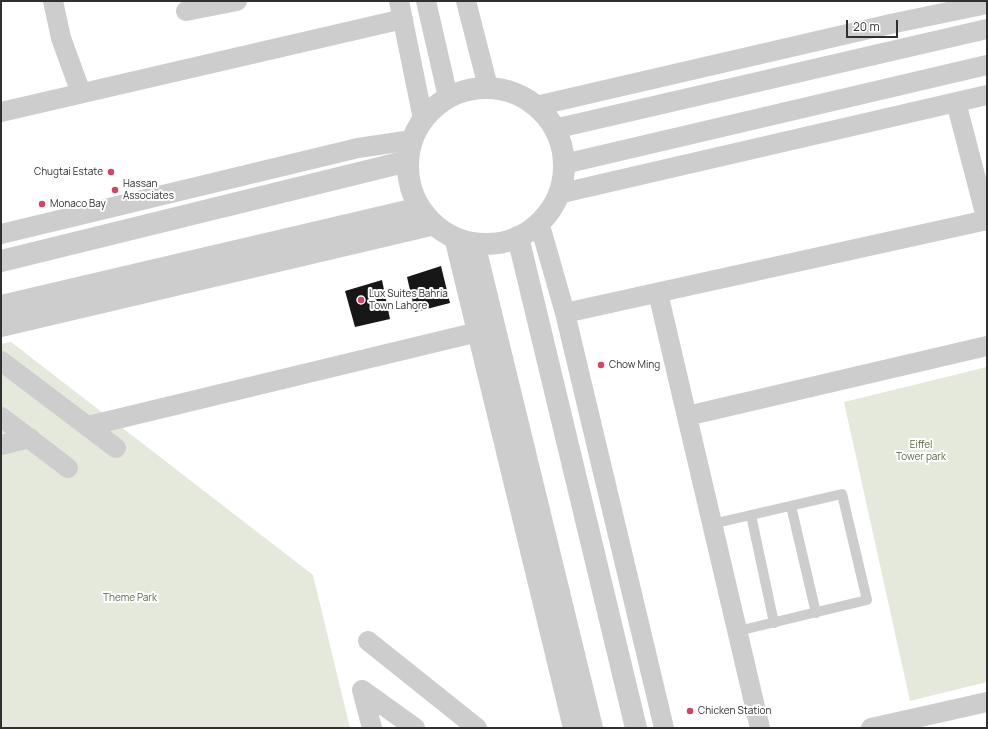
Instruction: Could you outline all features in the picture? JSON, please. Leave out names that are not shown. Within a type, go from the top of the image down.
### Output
[{"type":"street","points":[[53,1],[61,38],[81,93]]},
{"type":"street","points":[[186,11],[237,1]]},
{"type":"street","points":[[426,1],[448,97]]},
{"type":"street","points":[[466,1],[488,87]]},
{"type":"street","points":[[536,106],[895,23],[987,4]]},
{"type":"street","points":[[1,112],[81,93],[401,10],[423,119]]},
{"type":"street","points":[[554,129],[987,29]]},
{"type":"street","points":[[564,164],[987,65]]},
{"type":"street","points":[[488,87],[511,92],[522,96],[536,106],[554,129],[561,146],[564,164],[558,194],[550,210],[539,222],[518,237],[497,243],[474,243],[454,237],[435,225],[420,208],[410,186],[408,161],[412,140],[423,119],[434,107],[448,97],[461,91],[474,88],[488,87]]},
{"type":"street","points":[[558,194],[987,95]]},
{"type":"street","points":[[565,313],[987,220],[956,102]]},
{"type":"street","points":[[1,234],[358,148],[412,140]]},
{"type":"street","points":[[1,261],[408,161]]},
{"type":"street","points":[[1,306],[420,208]]},
{"type":"street","points":[[539,222],[565,313],[664,728]]},
{"type":"street","points":[[1,327],[435,225]]},
{"type":"street","points":[[454,237],[573,728]]},
{"type":"street","points":[[518,237],[636,728]]},
{"type":"street","points":[[474,243],[592,728]]},
{"type":"street","points":[[658,293],[760,728]]},
{"type":"street","points":[[88,426],[478,332]]},
{"type":"street","points":[[687,416],[987,346]]},
{"type":"street","points":[[1,361],[116,448]]},
{"type":"street","points":[[1,417],[68,468]]},
{"type":"street","points":[[1,445],[30,438]]},
{"type":"street","points":[[368,641],[478,728]]},
{"type":"street","points":[[372,728],[362,690],[415,728]]},
{"type":"street","points":[[871,728],[987,702]]},
{"type":"lane","points":[[712,524],[842,494],[867,600],[738,631]]},
{"type":"lane","points":[[792,506],[816,613]]},
{"type":"lane","points":[[751,515],[774,623]]},
{"type":"green space","name":"Theme Park","points":[[11,342],[313,575],[350,728],[1,728],[1,344]]},
{"type":"green space","name":"Eiffel Tower park","points":[[987,367],[987,682],[910,701],[844,402]]},
{"type":"building","points":[[441,266],[450,303],[415,312],[407,277]]},
{"type":"building","points":[[382,280],[390,319],[355,327],[345,291]]},
{"type":"place","name":"Chugtai Estate","points":[[111,172]]},
{"type":"place","name":"Hassan Associates","points":[[115,190]]},
{"type":"place","name":"Monaco Bay","points":[[42,204]]},
{"type":"place","name":"Lux Suites Bahria Town Lahore","points":[[361,300]]},
{"type":"place","name":"Chow Ming","points":[[601,365]]},
{"type":"place","name":"Chicken Station","points":[[690,711]]}]
